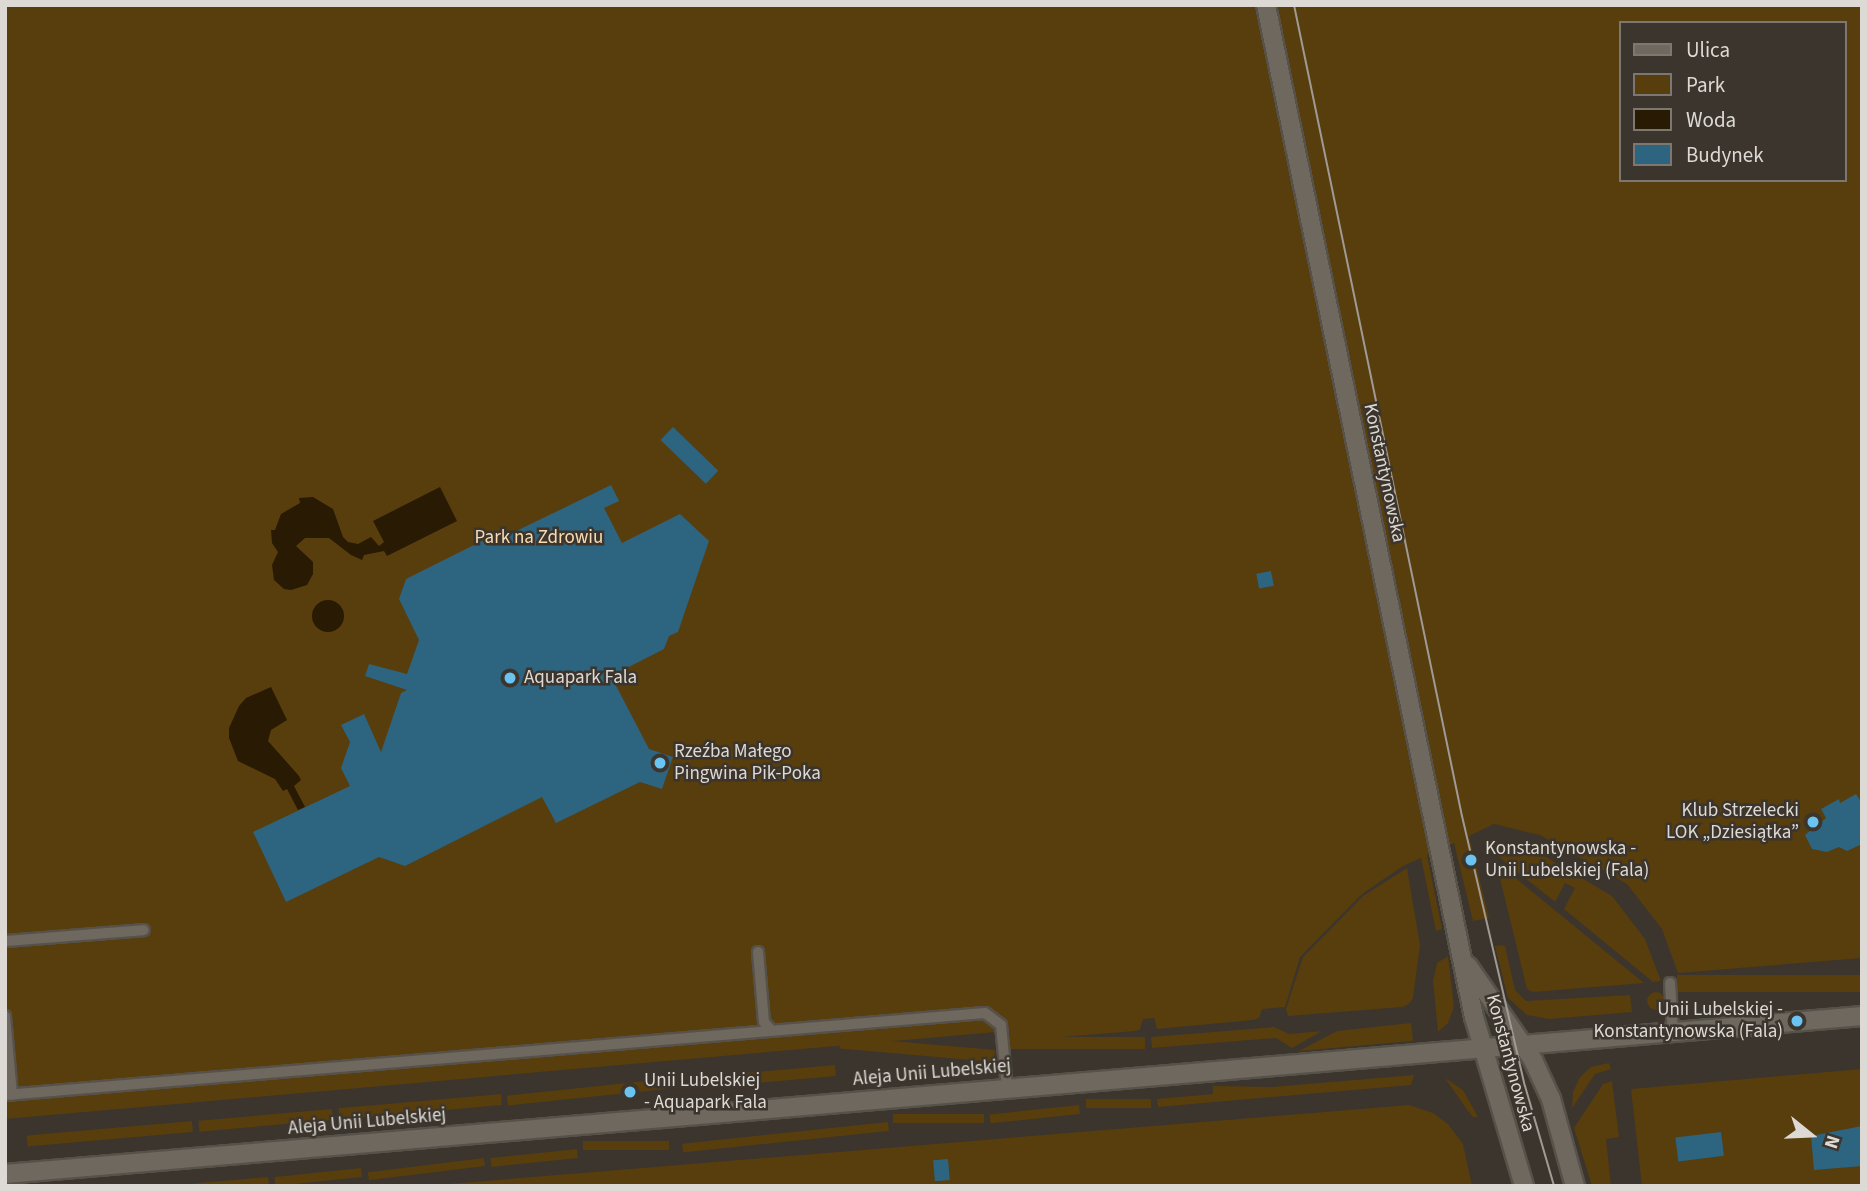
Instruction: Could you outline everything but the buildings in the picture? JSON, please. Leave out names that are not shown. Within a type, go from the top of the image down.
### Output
[{"type":"street","name":"Konstantynowska","points":[[1266,5],[1481,1049],[1524,1186]]},
{"type":"street","name":"Konstantynowska","points":[[1460,950],[1478,983],[1524,1045],[1550,1099],[1575,1186]]},
{"type":"street","name":"Aleja Unii Lubelskiej","points":[[5,1174],[1862,1016]]},
{"type":"lane","points":[[5,941],[144,930]]},
{"type":"lane","points":[[758,952],[764,1022],[772,1030]]},
{"type":"lane","points":[[1670,983],[1673,1032]]},
{"type":"lane","points":[[5,1016],[9,1095],[985,1013],[1001,1025],[1007,1087]]},
{"type":"green space","name":"Park na Zdrowiu","points":[[5,5],[1862,5],[1862,958],[1678,973],[1662,929],[1627,884],[1540,835],[1494,824],[1469,836],[1489,918],[1473,921],[1454,843],[1427,855],[1442,929],[1436,931],[1421,858],[1403,866],[1362,894],[1300,957],[1285,1007],[1262,1009],[1259,1018],[1253,1020],[1157,1029],[1154,1018],[1143,1019],[1140,1029],[1136,1031],[1011,1041],[1008,1031],[5,1119]]},
{"type":"green space","points":[[1491,842],[1520,846],[1546,857],[1612,896],[1645,939],[1661,981],[1653,982],[1564,909],[1575,888],[1565,883],[1555,902],[1494,853]]},
{"type":"green space","points":[[1496,862],[1644,983],[1533,992],[1527,989]]},
{"type":"green space","points":[[1407,868],[1420,945],[1413,998],[1409,1004],[1403,1007],[1288,1016],[1286,1009],[1303,957],[1363,896]]},
{"type":"green space","points":[[1495,946],[1505,946],[1515,990],[1526,1001],[1630,995],[1632,1012],[1549,1019],[1527,1015],[1508,998]]},
{"type":"green space","points":[[1448,956],[1454,1007],[1448,1023],[1438,1032],[1433,981],[1437,963]]},
{"type":"green space","points":[[1677,975],[1862,975],[1862,992],[1677,992]]},
{"type":"green space","points":[[1652,992],[1660,992],[1665,1001],[1663,1008],[1652,1010],[1647,1005],[1647,997]]},
{"type":"green space","points":[[1411,1023],[1413,1041],[1299,1051],[1337,1031]]},
{"type":"green space","points":[[1274,1027],[1289,1034],[1322,1031],[1292,1048],[1276,1038],[1152,1048],[1151,1037]]},
{"type":"green space","points":[[841,1036],[995,1050],[994,1062],[840,1048]]},
{"type":"green space","points":[[1010,1037],[1145,1037],[1145,1049],[1010,1049]]},
{"type":"green space","points":[[1609,1063],[1611,1069],[1595,1074],[1572,1108],[1573,1092],[1580,1077],[1591,1067]]},
{"type":"green space","points":[[835,1065],[836,1076],[695,1088],[695,1077]]},
{"type":"green space","points":[[1862,1069],[1862,1186],[1642,1186],[1631,1089]]},
{"type":"green space","points":[[1414,1075],[1411,1085],[1158,1107],[1157,1099],[1213,1094],[1213,1086],[1272,1087]]},
{"type":"green space","points":[[1445,1078],[1463,1090],[1478,1117],[1473,1117]]},
{"type":"green space","points":[[665,1079],[666,1089],[508,1106],[507,1096]]},
{"type":"green space","points":[[1612,1081],[1619,1137],[1606,1139],[1611,1186],[1592,1186],[1574,1128],[1603,1084]]},
{"type":"green space","points":[[501,1094],[502,1105],[340,1119],[339,1108]]},
{"type":"green space","points":[[1086,1099],[1151,1099],[1151,1108],[1086,1108]]},
{"type":"green space","points":[[1079,1105],[1080,1114],[990,1123],[989,1114]]},
{"type":"green space","points":[[1409,1105],[1433,1113],[1448,1124],[1463,1144],[1472,1186],[424,1186]]},
{"type":"green space","points":[[332,1109],[333,1120],[199,1132],[199,1121]]},
{"type":"green space","points":[[893,1114],[984,1114],[984,1123],[893,1123]]},
{"type":"green space","points":[[192,1121],[193,1132],[28,1146],[27,1135]]},
{"type":"green space","points":[[888,1122],[889,1131],[683,1153],[682,1144]]},
{"type":"green space","points":[[583,1141],[669,1141],[669,1150],[583,1150]]},
{"type":"green space","points":[[577,1149],[578,1158],[491,1167],[490,1158]]},
{"type":"green space","points":[[484,1158],[485,1166],[369,1180],[368,1172]]},
{"type":"green space","points":[[361,1168],[362,1177],[276,1186],[274,1177]]},
{"type":"green space","points":[[268,1177],[269,1185],[176,1186],[176,1185]]},
{"type":"water","points":[[440,487],[457,521],[387,556],[384,551],[364,555],[362,560],[329,538],[305,538],[296,546],[313,562],[313,574],[307,585],[291,590],[284,589],[274,580],[272,565],[278,552],[272,543],[271,530],[275,530],[281,514],[300,503],[299,498],[313,497],[333,509],[343,537],[348,542],[358,544],[371,537],[379,546],[384,542],[373,521]]},
{"type":"water","points":[[328,600],[340,604],[344,616],[340,628],[328,632],[316,628],[312,616],[316,604]]},
{"type":"water","points":[[271,687],[287,720],[271,730],[268,741],[301,780],[294,786],[305,807],[298,810],[287,789],[283,791],[275,779],[238,761],[229,738],[229,728],[239,706],[246,698]]},
{"type":"tram line","points":[[1294,5],[1462,816],[1525,1086],[1554,1186]]},
{"type":"place","name":"Aquapark Fala","points":[[510,678]]},
{"type":"place","name":"Rzeźba Małego Pingwina Pik-Poka","points":[[660,763]]},
{"type":"place","name":"Klub Strzelecki LOK „Dziesiątka”","points":[[1813,822]]},
{"type":"place","name":"Konstantynowska - Unii Lubelskiej (Fala)","points":[[1471,860]]},
{"type":"place","name":"Unii Lubelskiej - Konstantynowska (Fala)","points":[[1797,1021]]},
{"type":"place","name":"Unii Lubelskiej - Aquapark Fala","points":[[630,1092]]}]
